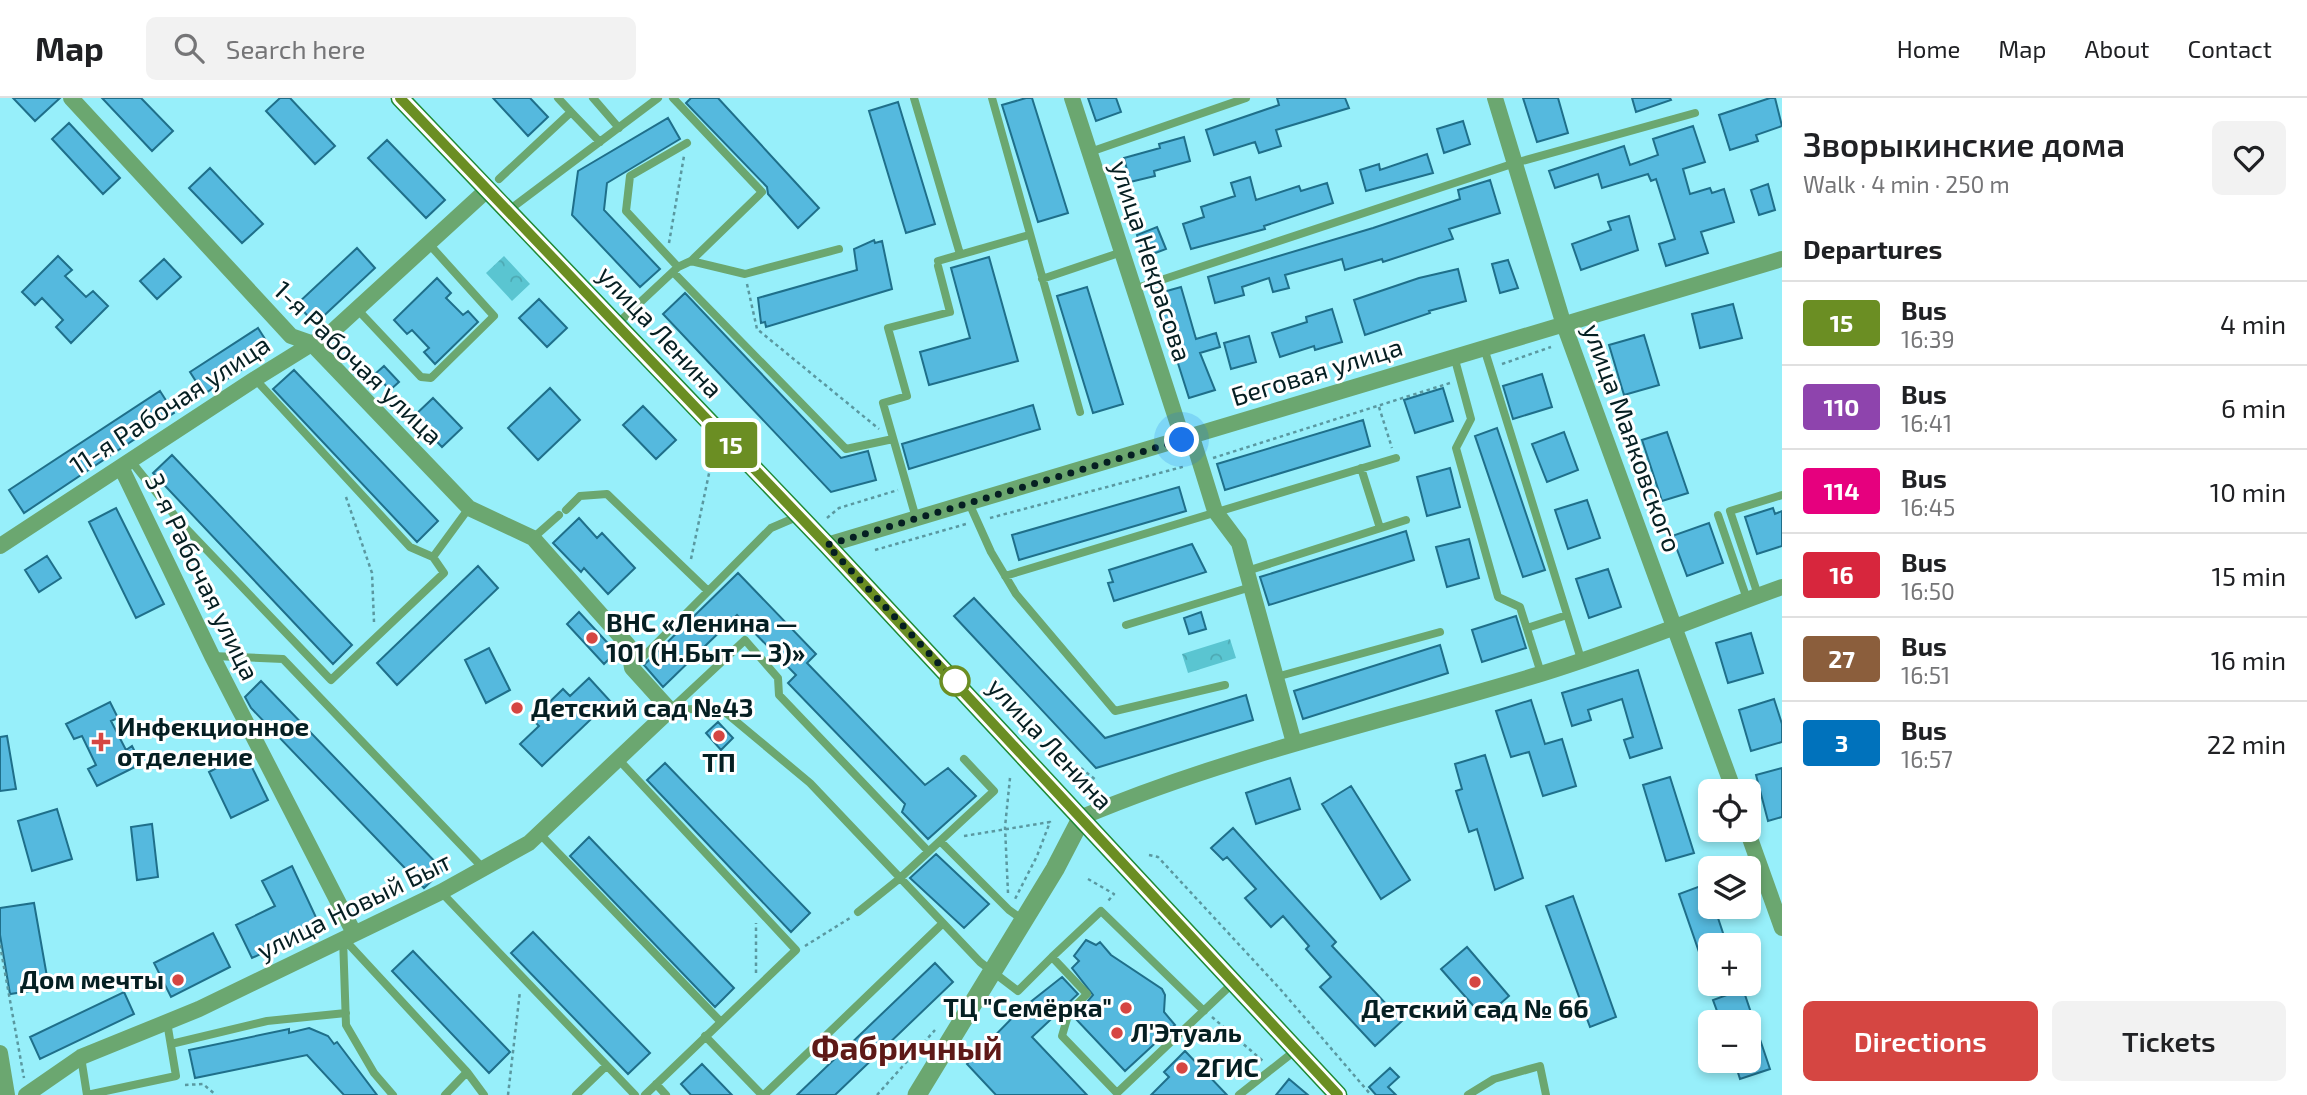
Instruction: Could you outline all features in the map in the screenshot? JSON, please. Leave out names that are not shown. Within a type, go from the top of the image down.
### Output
[{"type":"main road","name":"улица Ленина","points":[[400,98],[494,184],[508,211],[827,545],[1338,1095]]},
{"type":"street","name":"1-я Рабочая улица","points":[[71,98],[290,336],[310,343],[469,508],[533,538],[628,645],[632,668],[670,710]]},
{"type":"street","name":"улица Некрасова","points":[[1072,98],[1134,289],[1214,511],[1239,542],[1294,743]]},
{"type":"street","name":"улица Маяковского","points":[[1495,98],[1563,322],[1730,779]]},
{"type":"street","name":"11-я Рабочая улица","points":[[0,546],[254,379],[334,330],[494,184]]},
{"type":"street","name":"Беговая улица","points":[[827,545],[1563,322],[1782,259]]},
{"type":"street","name":"3-я Рабочая улица","points":[[126,464],[212,656],[348,935]]},
{"type":"street","points":[[918,1095],[992,972],[1016,915],[1082,817],[1294,743],[1393,718],[1541,673],[1782,587]]},
{"type":"street","name":"улица Новый Быт","points":[[26,1095],[81,1058],[167,1022],[441,892],[529,843],[670,710]]},
{"type":"street","points":[[1751,842],[1782,929]]},
{"type":"street","points":[[0,1053],[7,1095]]},
{"type":"lane","points":[[558,98],[600,142]]},
{"type":"lane","points":[[593,98],[619,128]]},
{"type":"lane","points":[[508,211],[658,98]]},
{"type":"lane","points":[[617,324],[676,270],[691,261],[762,192],[673,98]]},
{"type":"lane","points":[[914,98],[960,254]]},
{"type":"lane","points":[[992,98],[1080,412]]},
{"type":"lane","points":[[1090,152],[1246,98]]},
{"type":"lane","points":[[494,184],[571,112]]},
{"type":"lane","points":[[1134,289],[1515,163],[1695,113]]},
{"type":"lane","points":[[687,143],[630,176],[626,211],[667,255],[676,270],[846,449],[893,439]]},
{"type":"lane","points":[[916,519],[883,403],[906,396],[888,328],[950,312],[938,263],[960,254],[1029,235]]},
{"type":"lane","points":[[357,309],[421,377],[431,378],[494,316],[429,244]]},
{"type":"lane","points":[[691,261],[745,274],[839,249]]},
{"type":"lane","points":[[1042,279],[1122,252]]},
{"type":"lane","points":[[1484,347],[1581,659]]},
{"type":"lane","points":[[1454,356],[1471,419],[1455,448],[1498,597],[1520,607],[1541,673]]},
{"type":"lane","points":[[126,464],[178,522],[331,680],[444,573],[433,557],[410,547],[254,379]]},
{"type":"lane","points":[[1005,576],[1396,457]]},
{"type":"lane","points":[[1361,468],[1380,528]]},
{"type":"lane","points":[[533,538],[580,496],[607,494],[708,591]]},
{"type":"lane","points":[[1752,597],[1730,511],[1782,495]]},
{"type":"lane","points":[[969,503],[1016,594],[1115,711],[1225,685]]},
{"type":"lane","points":[[433,557],[469,508]]},
{"type":"lane","points":[[1718,515],[1752,597]]},
{"type":"lane","points":[[632,668],[771,528],[799,516]]},
{"type":"lane","points":[[1126,625],[1406,520]]},
{"type":"lane","points":[[1527,628],[1567,615]]},
{"type":"lane","points":[[1276,677],[1440,632]]},
{"type":"lane","points":[[670,710],[745,640],[778,678],[779,695],[928,851]]},
{"type":"lane","points":[[212,656],[283,659],[483,868]]},
{"type":"lane","points":[[307,683],[320,670]]},
{"type":"lane","points":[[670,710],[720,708],[810,783],[942,924],[992,972],[1018,991],[1101,911],[1204,1011]]},
{"type":"lane","points":[[858,912],[899,879],[995,791],[964,759]]},
{"type":"lane","points":[[619,760],[796,950],[645,1095]]},
{"type":"lane","points":[[539,834],[720,1021]]},
{"type":"lane","points":[[940,841],[1016,915]]},
{"type":"lane","points":[[441,892],[635,1095]]},
{"type":"lane","points":[[705,1036],[763,1095],[942,924]]},
{"type":"lane","points":[[348,935],[346,1025],[374,1073],[393,1095]]},
{"type":"lane","points":[[348,935],[484,1095]]},
{"type":"lane","points":[[1052,957],[1087,995],[1069,1012],[1062,1036],[1116,1093],[1233,982]]},
{"type":"lane","points":[[170,1044],[267,1021],[346,1013]]},
{"type":"lane","points":[[81,1058],[87,1095],[176,1076],[167,1022]]},
{"type":"lane","points":[[1239,1095],[1296,1050]]},
{"type":"lane","points":[[576,1095],[606,1066]]},
{"type":"lane","points":[[1468,1095],[1494,1079],[1540,1066],[1546,1095]]},
{"type":"lane","points":[[444,1095],[467,1072]]},
{"type":"lane","points":[[656,1084],[666,1095]]},
{"type":"path","points":[[667,255],[687,143]]},
{"type":"path","points":[[745,274],[757,329],[858,415],[893,439]]},
{"type":"path","points":[[1379,407],[1396,457]]},
{"type":"path","points":[[689,573],[711,464]]},
{"type":"path","points":[[821,522],[839,508],[907,487]]},
{"type":"path","points":[[345,494],[372,573],[375,639]]},
{"type":"path","points":[[1081,768],[1097,780]]},
{"type":"path","points":[[1010,778],[1005,827],[1016,915]]},
{"type":"path","points":[[940,841],[1005,827],[1050,822]]},
{"type":"path","points":[[1149,855],[1158,858],[1168,868],[1371,1095]]},
{"type":"path","points":[[1088,879],[1114,894]]},
{"type":"path","points":[[756,990],[757,906]]},
{"type":"path","points":[[796,950],[858,912]]},
{"type":"path","points":[[0,945],[26,1095]]},
{"type":"path","points":[[508,1095],[521,977]]},
{"type":"path","points":[[1204,1011],[1272,1069]]},
{"type":"path","points":[[176,1076],[180,1085],[203,1084],[216,1095]]},
{"type":"green space","points":[[504,256],[530,284],[512,301],[486,273]]},
{"type":"green space","points":[[1230,639],[1236,658],[1188,673],[1182,654]]},
{"type":"building","points":[[13,98],[60,98],[35,121]]},
{"type":"building","points":[[102,98],[141,98],[173,131],[152,151]]},
{"type":"building","points":[[280,98],[290,98],[335,146],[315,164],[266,111]]},
{"type":"building","points":[[493,98],[530,98],[548,117],[528,136]]},
{"type":"building","points":[[691,98],[718,98],[819,208],[798,228],[768,194],[767,187],[686,103]]},
{"type":"building","points":[[1032,98],[1068,213],[1038,222],[1002,105]]},
{"type":"building","points":[[1088,98],[1116,98],[1121,112],[1096,121]]},
{"type":"building","points":[[1277,98],[1345,98],[1349,108],[1276,130],[1281,146],[1259,153],[1255,142],[1214,155],[1206,130],[1279,105]]},
{"type":"building","points":[[1523,98],[1558,98],[1568,133],[1537,142]]},
{"type":"building","points":[[1632,98],[1670,98],[1671,100],[1636,112]]},
{"type":"building","points":[[1775,98],[1782,126],[1756,135],[1758,141],[1730,150],[1719,115]]},
{"type":"building","points":[[898,102],[935,224],[906,233],[869,111]]},
{"type":"building","points":[[668,118],[680,139],[607,183],[604,210],[660,269],[640,287],[572,215],[578,171]]},
{"type":"building","points":[[1463,121],[1470,144],[1444,153],[1437,129]]},
{"type":"building","points":[[69,123],[120,178],[103,194],[52,139]]},
{"type":"building","points":[[1693,126],[1705,162],[1683,169],[1690,194],[1710,188],[1712,193],[1724,189],[1734,222],[1701,232],[1708,253],[1666,266],[1659,244],[1675,239],[1656,179],[1651,181],[1648,174],[1602,188],[1598,174],[1555,188],[1549,171],[1624,146],[1630,165],[1658,155],[1653,139]]},
{"type":"building","points":[[1184,137],[1190,161],[1154,171],[1155,176],[1130,182],[1124,158],[1160,148],[1159,144]]},
{"type":"building","points":[[387,140],[445,200],[426,218],[368,158]]},
{"type":"building","points":[[1427,154],[1433,173],[1366,191],[1360,170],[1379,164],[1380,170]]},
{"type":"building","points":[[210,168],[263,224],[242,243],[189,188]]},
{"type":"building","points":[[1250,177],[1256,200],[1299,186],[1301,191],[1327,183],[1333,203],[1264,226],[1265,229],[1191,249],[1183,224],[1204,217],[1201,207],[1235,196],[1231,183]]},
{"type":"building","points":[[1490,180],[1500,213],[1449,229],[1453,239],[1383,262],[1382,259],[1345,270],[1342,259],[1285,275],[1289,288],[1273,292],[1269,278],[1242,287],[1244,295],[1215,303],[1208,277],[1460,199],[1458,190]]},
{"type":"building","points":[[1768,184],[1775,210],[1759,215],[1751,190]]},
{"type":"building","points":[[1629,216],[1638,250],[1581,270],[1572,244],[1611,230],[1608,222]]},
{"type":"building","points":[[1157,227],[1166,249],[1145,257],[1137,235]]},
{"type":"building","points":[[874,240],[875,243],[882,241],[892,289],[766,327],[765,322],[761,323],[758,298],[857,270],[854,249]]},
{"type":"building","points":[[357,248],[375,268],[315,324],[297,304]]},
{"type":"building","points":[[58,256],[72,270],[65,276],[86,297],[93,291],[108,306],[71,343],[56,327],[63,320],[42,298],[35,305],[22,292]]},
{"type":"building","points":[[989,257],[1018,361],[929,385],[920,352],[970,338],[951,268]]},
{"type":"building","points":[[164,259],[181,277],[157,299],[140,281]]},
{"type":"building","points":[[1508,260],[1518,288],[1500,293],[1492,264]]},
{"type":"building","points":[[1458,269],[1466,301],[1429,311],[1430,313],[1365,335],[1354,300],[1419,278]]},
{"type":"building","points":[[437,278],[451,293],[446,298],[463,315],[468,311],[478,322],[435,364],[424,352],[429,348],[412,330],[407,334],[394,320]]},
{"type":"building","points":[[1087,287],[1123,404],[1093,413],[1057,296]]},
{"type":"building","points":[[1181,287],[1196,339],[1216,333],[1220,347],[1200,353],[1215,390],[1189,398],[1156,294]]},
{"type":"building","points":[[685,293],[841,458],[868,451],[876,480],[831,492],[663,314]]},
{"type":"building","points":[[539,299],[567,328],[547,347],[519,318]]},
{"type":"building","points":[[1733,304],[1742,338],[1700,348],[1692,314]]},
{"type":"building","points":[[1332,309],[1342,342],[1315,350],[1314,346],[1280,357],[1272,333],[1307,322],[1306,317]]},
{"type":"building","points":[[258,328],[272,350],[204,394],[190,372]]},
{"type":"building","points":[[1644,335],[1659,385],[1624,395],[1609,345]]},
{"type":"building","points":[[1249,336],[1256,362],[1231,369],[1224,343]]},
{"type":"building","points":[[384,366],[399,382],[390,390],[375,374]]},
{"type":"building","points":[[294,370],[438,521],[417,542],[273,389]]},
{"type":"building","points":[[1542,374],[1552,407],[1513,419],[1503,386]]},
{"type":"building","points":[[550,388],[580,420],[538,460],[508,428]]},
{"type":"building","points":[[1443,388],[1453,421],[1415,433],[1404,400]]},
{"type":"building","points":[[160,391],[174,413],[24,513],[9,490]]},
{"type":"building","points":[[433,398],[462,428],[442,447],[413,417]]},
{"type":"building","points":[[1033,405],[1040,429],[909,469],[902,444]]},
{"type":"building","points":[[643,406],[676,440],[656,459],[623,425]]},
{"type":"building","points":[[1363,420],[1370,446],[1225,490],[1217,464]]},
{"type":"building","points":[[1497,428],[1545,570],[1523,577],[1475,436]]},
{"type":"building","points":[[1564,432],[1578,470],[1547,482],[1532,444]]},
{"type":"building","points":[[1667,432],[1688,493],[1662,501],[1642,440]]},
{"type":"building","points":[[172,455],[352,645],[333,664],[153,473]]},
{"type":"building","points":[[1450,468],[1460,507],[1427,516],[1417,477]]},
{"type":"building","points":[[1179,487],[1186,511],[1019,560],[1012,535]]},
{"type":"building","points":[[1587,500],[1600,538],[1568,549],[1555,510]]},
{"type":"building","points":[[116,508],[164,604],[136,618],[89,522]]},
{"type":"building","points":[[1773,508],[1775,514],[1782,511],[1782,546],[1757,554],[1745,517]]},
{"type":"building","points":[[579,518],[597,538],[602,533],[635,568],[608,594],[584,568],[581,572],[553,543]]},
{"type":"building","points":[[1709,523],[1723,563],[1687,576],[1672,536]]},
{"type":"building","points":[[1406,531],[1414,560],[1269,605],[1260,577]]},
{"type":"building","points":[[1469,539],[1479,578],[1447,587],[1436,547]]},
{"type":"building","points":[[1192,544],[1206,572],[1114,601],[1108,583],[1113,582],[1109,570]]},
{"type":"building","points":[[47,556],[61,578],[39,592],[25,570]]},
{"type":"building","points":[[478,566],[498,588],[397,685],[377,663]]},
{"type":"building","points":[[1608,569],[1621,607],[1589,618],[1576,579]]},
{"type":"building","points":[[738,573],[816,654],[807,663],[925,785],[948,768],[976,796],[928,839],[902,812],[905,804],[788,683],[796,675],[737,615],[663,687],[644,665]]},
{"type":"building","points":[[974,598],[1105,738],[1246,695],[1253,720],[1096,768],[954,616]]},
{"type":"building","name":"ВНС «Ленина — 101 (Н.Быт — 3)»","points":[[579,612],[616,652],[604,664],[567,624]]},
{"type":"building","points":[[1201,612],[1206,629],[1189,634],[1184,618]]},
{"type":"building","points":[[1516,616],[1526,648],[1482,662],[1472,630]]},
{"type":"building","points":[[1751,633],[1763,673],[1728,683],[1716,643]]},
{"type":"building","points":[[1440,645],[1448,673],[1303,719],[1294,691]]},
{"type":"building","points":[[489,648],[510,690],[486,703],[465,660]]},
{"type":"building","points":[[1638,670],[1662,748],[1630,758],[1624,740],[1633,737],[1622,699],[1588,710],[1591,720],[1572,726],[1562,693]]},
{"type":"building","points":[[589,678],[610,701],[542,766],[520,744],[539,726],[532,719],[563,689],[570,696]]},
{"type":"building","points":[[261,681],[443,870],[424,888],[251,708],[245,697]]},
{"type":"building","points":[[1774,699],[1782,724],[1782,742],[1751,751],[1739,710]]},
{"type":"building","points":[[1531,700],[1545,744],[1562,739],[1576,786],[1543,796],[1529,752],[1511,757],[1496,711]]},
{"type":"building","points":[[110,702],[118,718],[111,721],[126,750],[132,746],[141,764],[97,786],[88,769],[96,765],[82,736],[74,739],[66,724]]},
{"type":"building","name":"ТП","points":[[718,722],[733,738],[721,750],[706,733]]},
{"type":"building","points":[[7,736],[16,789],[0,791],[0,737]]},
{"type":"building","points":[[245,753],[268,800],[231,818],[209,772]]},
{"type":"building","points":[[1485,755],[1523,878],[1495,890],[1477,829],[1469,832],[1456,791],[1462,789],[1455,764]]},
{"type":"building","points":[[665,763],[810,913],[791,932],[647,780]]},
{"type":"building","points":[[1782,768],[1782,817],[1768,821],[1761,794],[1761,779],[1757,779],[1756,775]]},
{"type":"building","points":[[1670,777],[1694,853],[1666,861],[1643,785]]},
{"type":"building","points":[[1290,778],[1300,809],[1256,824],[1246,793]]},
{"type":"building","points":[[1351,786],[1410,880],[1381,899],[1322,804]]},
{"type":"building","points":[[57,809],[72,859],[32,871],[18,821]]},
{"type":"building","points":[[152,824],[158,877],[137,880],[131,827]]},
{"type":"building","points":[[1233,828],[1336,942],[1332,946],[1402,1021],[1375,1046],[1320,987],[1331,977],[1306,949],[1309,946],[1283,916],[1271,927],[1245,898],[1256,889],[1227,857],[1223,860],[1211,848]]},
{"type":"building","points":[[589,837],[734,988],[715,1007],[570,856]]},
{"type":"building","points":[[936,854],[989,904],[964,928],[910,878]]},
{"type":"building","points":[[292,866],[320,926],[252,958],[236,925],[275,906],[262,881]]},
{"type":"building","points":[[1698,887],[1698,919],[1718,919],[1723,933],[1698,933],[1698,949],[1679,894]]},
{"type":"building","points":[[1573,896],[1616,1017],[1590,1027],[1546,906]]},
{"type":"building","points":[[34,903],[49,988],[10,994],[0,935],[0,908]]},
{"type":"building","points":[[533,932],[650,1053],[628,1074],[511,953]]},
{"type":"building","points":[[213,933],[230,967],[171,997],[154,963]]},
{"type":"building","name":"ТЦ \"Семёрка\"","points":[[1086,940],[1096,945],[1100,942],[1111,955],[1162,989],[1165,995],[1164,1012],[1175,1025],[1125,1071],[1074,1017],[1093,995],[1072,968],[1079,961],[1074,956]]},
{"type":"building","name":"Детский сад № 66","points":[[1467,947],[1509,996],[1484,1018],[1441,969]]},
{"type":"building","points":[[413,951],[510,1052],[489,1073],[392,971]]},
{"type":"building","points":[[935,963],[953,982],[835,1095],[797,1095]]},
{"type":"building","points":[[1062,977],[1078,994],[1032,1037],[1087,1095],[996,1095],[967,1064],[1019,1011]]},
{"type":"building","points":[[124,992],[134,1014],[40,1059],[30,1037]]},
{"type":"building","points":[[1724,996],[1745,996],[1750,1010],[1717,1010],[1713,1000]]},
{"type":"building","points":[[309,1028],[328,1036],[334,1044],[337,1042],[377,1095],[344,1095],[307,1055],[195,1078],[189,1050],[289,1029],[289,1033]]},
{"type":"building","points":[[1761,1042],[1770,1069],[1761,1072]]},
{"type":"building","points":[[1185,1051],[1227,1095],[1151,1095],[1169,1077],[1164,1072]]},
{"type":"building","points":[[702,1064],[732,1095],[691,1095],[681,1084]]},
{"type":"building","points":[[1390,1068],[1399,1077],[1388,1087],[1396,1095],[1376,1095],[1369,1087]]},
{"type":"building","points":[[1738,1073],[1758,1073],[1740,1079]]},
{"type":"building","points":[[1289,1079],[1308,1095],[1276,1095]]},
{"type":"bus line","name":"15","points":[[400,98],[827,545],[1133,871],[1338,1095]]},
{"type":"place","name":"ВНС «Ленина — 101 (Н.Быт — 3)»","points":[[592,638]]},
{"type":"place","name":"Детский сад №43","points":[[517,708]]},
{"type":"place","name":"ТП","points":[[719,736]]},
{"type":"place","name":"Инфекционное отделение","points":[[101,742]]},
{"type":"place","name":"Дом мечты","points":[[178,980]]},
{"type":"place","name":"Детский сад № 66","points":[[1475,982]]},
{"type":"place","name":"ТЦ \"Семёрка\"","points":[[1126,1008]]},
{"type":"place","name":"Л'Этуаль","points":[[1117,1033]]},
{"type":"place","name":"2ГИС","points":[[1182,1068]]},
{"type":"district","name":"Фабричный","points":[[907,1048]]},
{"type":"route","points":[[955,681],[827,545],[1182,440]]}]
